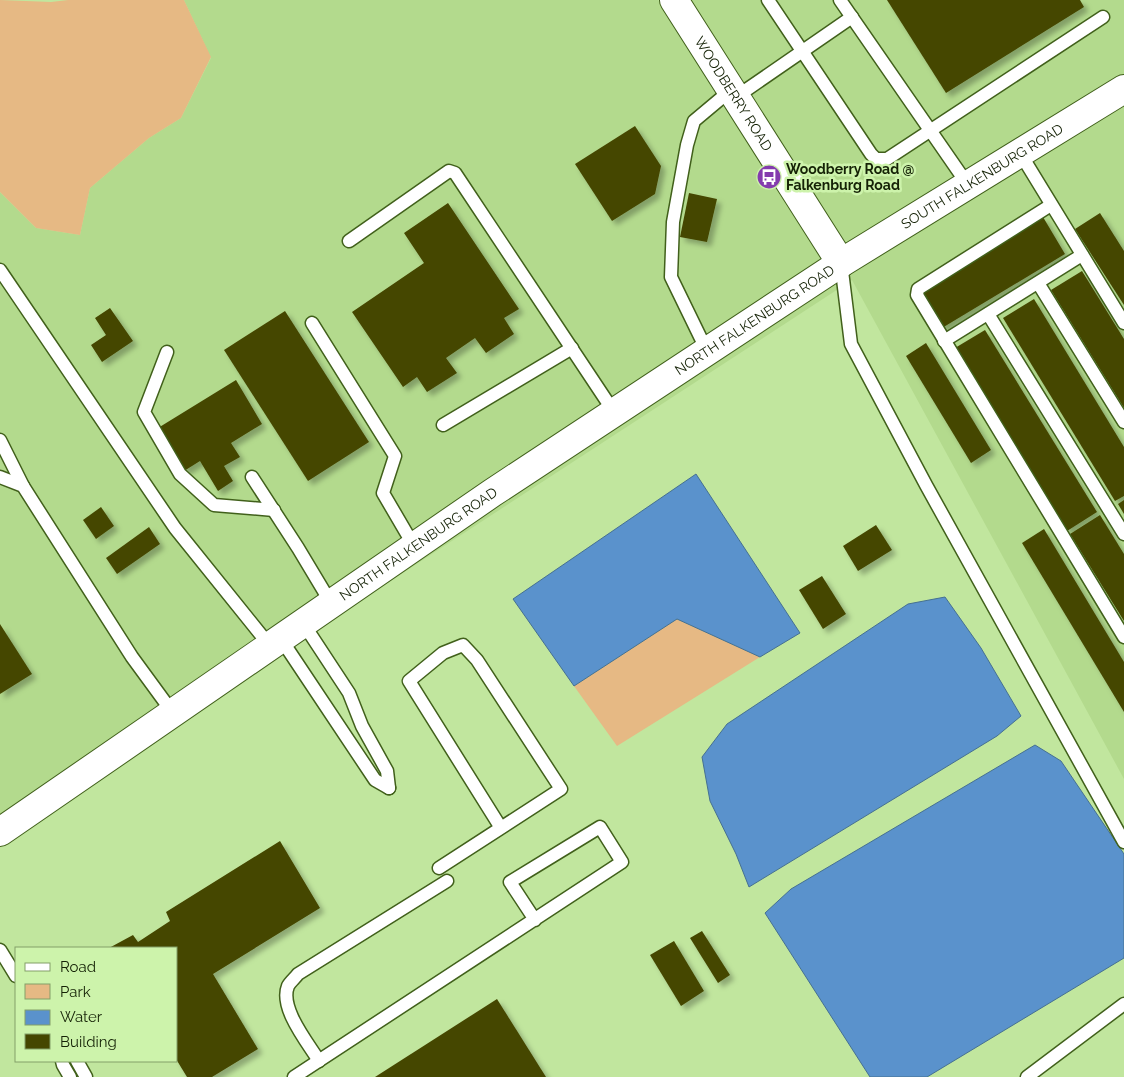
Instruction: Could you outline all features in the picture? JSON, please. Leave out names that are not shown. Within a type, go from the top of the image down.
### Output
[{"type":"street","name":"WOODBERRY ROAD","points":[[674,0],[841,263]]},
{"type":"street","name":"SOUTH FALKENBURG ROAD","points":[[841,263],[1124,89]]},
{"type":"street","name":"NORTH FALKENBURG ROAD","points":[[0,832],[414,546],[841,263]]},
{"type":"lane","points":[[768,0],[870,154],[876,159],[887,158],[1103,17]]},
{"type":"lane","points":[[840,0],[968,185]]},
{"type":"lane","points":[[708,351],[671,277],[673,222],[687,145],[694,121],[733,94],[802,52],[852,17]]},
{"type":"lane","points":[[1020,153],[1124,323]]},
{"type":"lane","points":[[349,241],[449,171],[455,173],[614,412]]},
{"type":"lane","points":[[1051,206],[918,289],[917,295],[1124,637]]},
{"type":"lane","points":[[944,341],[1082,255]]},
{"type":"lane","points":[[841,263],[851,344],[1124,842]]},
{"type":"lane","points":[[0,270],[175,528],[275,642],[375,780],[389,788],[387,771],[362,726],[348,694],[303,623]]},
{"type":"lane","points":[[1038,282],[1124,422]]},
{"type":"lane","points":[[988,314],[1124,534]]},
{"type":"lane","points":[[312,323],[395,456],[383,493],[414,546]]},
{"type":"lane","points":[[443,425],[572,348]]},
{"type":"lane","points":[[167,352],[144,412],[180,474],[214,505],[274,510]]},
{"type":"lane","points":[[0,440],[23,486],[132,657],[173,713]]},
{"type":"lane","points":[[0,477],[23,486]]},
{"type":"lane","points":[[252,477],[331,603]]},
{"type":"lane","points":[[439,868],[501,828],[561,788],[478,660],[463,645],[443,653],[409,681],[501,828]]},
{"type":"lane","points":[[294,1077],[535,920],[622,862],[600,827],[510,882],[535,920]]},
{"type":"lane","points":[[319,1061],[291,1016],[286,1000],[288,986],[298,974],[447,880]]},
{"type":"lane","points":[[0,950],[15,974]]},
{"type":"lane","points":[[1026,1077],[1124,1004]]},
{"type":"lane","points":[[62,1062],[70,1077]]},
{"type":"lane","points":[[78,1062],[86,1077]]},
{"type":"shaded area","points":[[184,0],[658,0],[823,260],[0,817],[0,192],[36,228],[80,235],[90,188],[149,138],[181,118],[211,58]]},
{"type":"shaded area","points":[[691,0],[1124,0],[1124,74],[846,245]]},
{"type":"shaded area","points":[[1124,104],[1124,779],[852,280],[300,640],[499,503],[848,273]]},
{"type":"green space","points":[[0,0],[51,2],[68,0],[184,0],[211,57],[181,118],[149,138],[90,188],[80,235],[36,228],[0,192]]},
{"type":"green space","points":[[677,619],[760,657],[617,746],[574,686]]},
{"type":"water","points":[[696,474],[800,633],[760,657],[677,619],[574,686],[513,599]]},
{"type":"water","points":[[945,597],[981,648],[1021,716],[997,736],[749,887],[736,854],[710,801],[702,757],[727,724],[908,604]]},
{"type":"water","points":[[1035,745],[1061,761],[1124,854],[1124,958],[927,1077],[870,1077],[765,913],[791,889]]},
{"type":"building","points":[[887,0],[1080,0],[1084,7],[946,93]]},
{"type":"building","points":[[635,126],[661,166],[655,194],[612,221],[575,164]]},
{"type":"building","points":[[689,193],[717,199],[707,242],[680,237]]},
{"type":"building","points":[[448,203],[519,309],[504,318],[514,334],[486,353],[475,338],[446,358],[457,373],[427,392],[417,377],[403,387],[352,312],[424,263],[404,233]]},
{"type":"building","points":[[1100,213],[1124,251],[1124,305],[1075,229]]},
{"type":"building","points":[[1043,217],[1065,254],[942,328],[920,292]]},
{"type":"building","points":[[1082,271],[1124,339],[1124,408],[1051,290]]},
{"type":"building","points":[[1034,299],[1124,447],[1124,496],[1115,501],[1003,318]]},
{"type":"building","points":[[110,308],[133,341],[102,362],[91,345],[106,335],[95,318]]},
{"type":"building","points":[[285,311],[369,442],[308,481],[224,350]]},
{"type":"building","points":[[985,330],[1097,512],[1067,531],[955,348]]},
{"type":"building","points":[[926,343],[991,450],[971,463],[906,356]]},
{"type":"building","points":[[236,380],[262,424],[231,443],[240,457],[224,466],[233,481],[218,491],[200,461],[184,471],[158,428]]},
{"type":"building","points":[[1124,500],[1124,514],[1118,504]]},
{"type":"building","points":[[101,507],[114,526],[96,539],[83,520]]},
{"type":"building","points":[[1100,515],[1124,554],[1124,621],[1070,534]]},
{"type":"building","points":[[876,525],[892,550],[858,571],[843,546]]},
{"type":"building","points":[[149,527],[160,544],[117,574],[106,558]]},
{"type":"building","points":[[1044,529],[1124,662],[1124,712],[1022,543]]},
{"type":"building","points":[[822,576],[846,614],[823,629],[799,590]]},
{"type":"building","points":[[0,624],[32,674],[0,694]]},
{"type":"building","points":[[280,841],[320,908],[213,974],[258,1049],[212,1077],[187,1077],[178,1062],[178,947],[111,947],[133,935],[138,942],[170,921],[166,912]]},
{"type":"building","points":[[702,931],[730,975],[718,983],[690,938]]},
{"type":"building","points":[[674,941],[704,991],[681,1006],[650,955]]},
{"type":"building","points":[[497,999],[546,1077],[375,1077]]},
{"type":"place","name":"Woodberry Road @ Falkenburg Road","points":[[769,177]]}]
